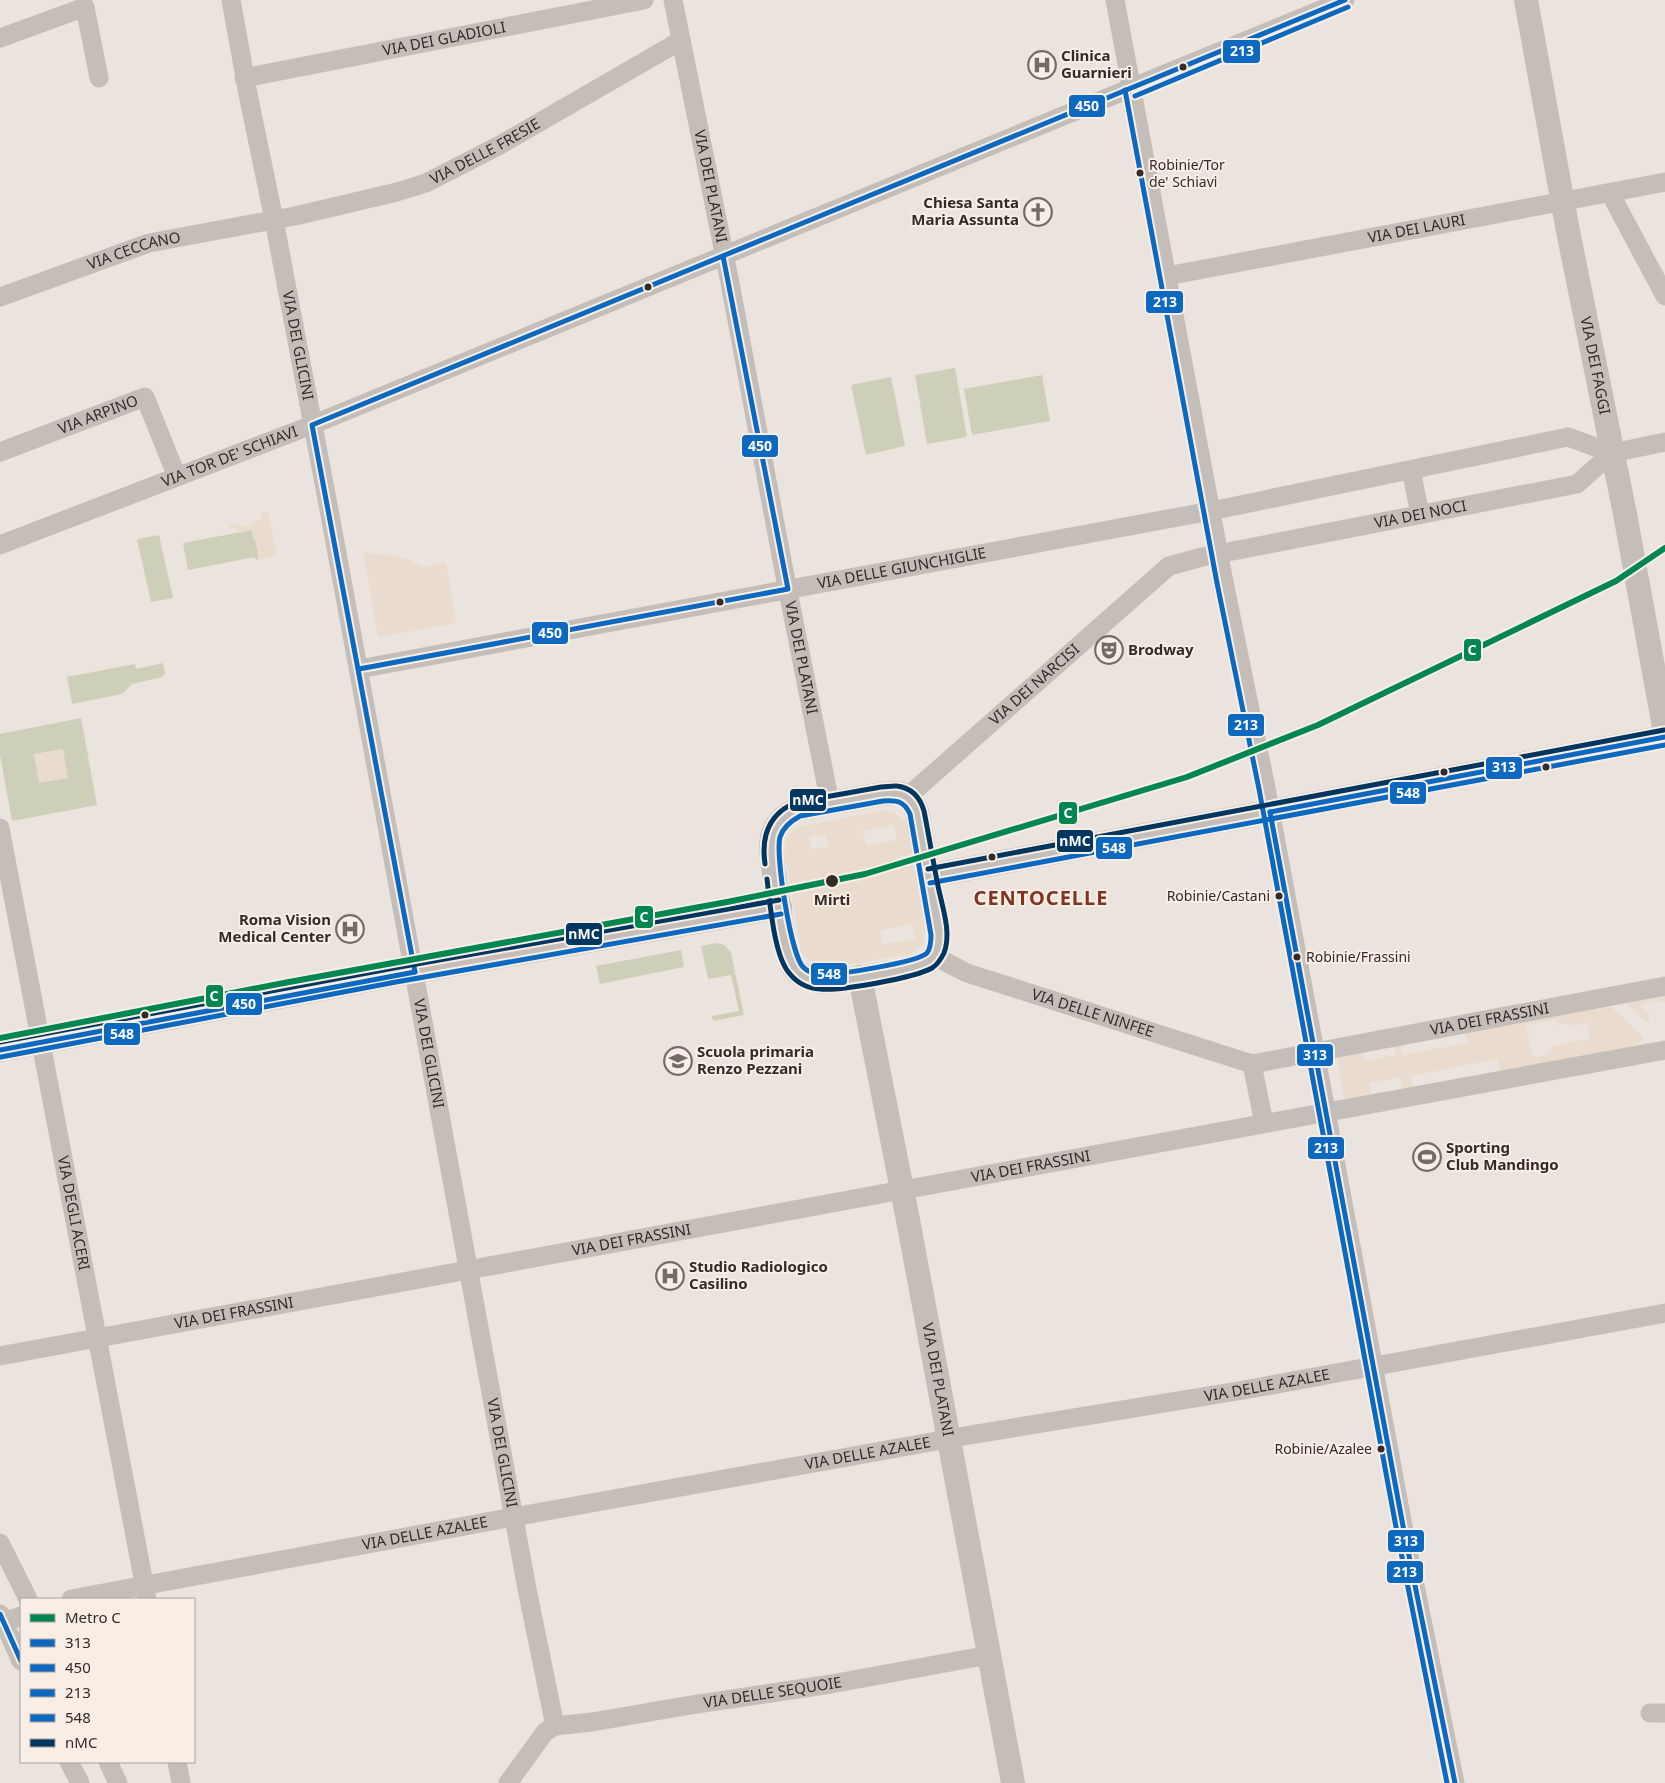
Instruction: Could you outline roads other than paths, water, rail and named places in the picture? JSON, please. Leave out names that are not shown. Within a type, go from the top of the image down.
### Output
[{"type":"street","name":"VIA DEI GLICINI","points":[[231,0],[244,78],[274,220],[359,669],[514,1517],[555,1726]]},
{"type":"street","name":"VIA DEI GLADIOLI","points":[[244,78],[644,0]]},
{"type":"street","name":"VIA DEI PLATANI","points":[[673,0],[830,803]]},
{"type":"street","points":[[1115,0],[1219,554],[1270,812],[1403,1526],[1455,1783]]},
{"type":"street","name":"VIA TOR DE' SCHIAVI","points":[[0,545],[312,425],[1345,0]]},
{"type":"street","name":"VIA DEI FAGGI","points":[[1526,0],[1562,201],[1665,732]]},
{"type":"street","points":[[0,38],[85,7],[99,78]]},
{"type":"street","name":"VIA DELLE FRESIE","points":[[274,220],[380,197],[426,183],[500,145],[680,41]]},
{"type":"street","name":"VIA DEI LAURI","points":[[1167,276],[1665,182]]},
{"type":"street","points":[[1610,193],[1665,296]]},
{"type":"street","name":"VIA CECCANO","points":[[0,296],[149,243],[274,220]]},
{"type":"street","name":"VIA ARPINO","points":[[0,452],[145,397],[177,477]]},
{"type":"street","points":[[1211,511],[1568,437],[1612,453]]},
{"type":"street","name":"VIA DEI NOCI","points":[[1219,554],[1577,484],[1612,453],[1665,442]]},
{"type":"street","points":[[1411,470],[1420,514]]},
{"type":"street","name":"VIA DELLE GIUNCHIGLIE","points":[[359,669],[1211,511]]},
{"type":"street","name":"VIA DEI NARCISI","points":[[908,797],[1169,566],[1219,554]]},
{"type":"street","points":[[929,876],[1665,737]]},
{"type":"street","points":[[889,793],[908,797],[914,804],[917,812],[939,934],[938,946],[934,956],[925,964],[860,977],[822,982],[805,977],[796,970],[787,954],[771,852],[771,837],[774,830],[781,820],[793,812],[830,803],[889,793]]},
{"type":"street","name":"VIA DEGLI ACERI","points":[[0,828],[146,1592]]},
{"type":"street","points":[[0,1050],[415,972],[780,907]]},
{"type":"street","name":"VIA DELLE NINFEE","points":[[934,956],[967,972],[1252,1064]]},
{"type":"street","name":"VIA DEI PLATANI","points":[[860,977],[902,1190],[1013,1783]]},
{"type":"street","name":"VIA DEI FRASSINI","points":[[1252,1064],[1665,986]]},
{"type":"street","points":[[1326,1112],[1665,1050]]},
{"type":"street","points":[[1252,1064],[1264,1123]]},
{"type":"street","name":"VIA DEI FRASSINI","points":[[0,1356],[1326,1112]]},
{"type":"street","name":"VIA DELLE AZALEE","points":[[82,1598],[146,1592],[514,1517],[1244,1390],[1665,1313]]},
{"type":"street","points":[[0,1543],[28,1598]]},
{"type":"street","points":[[1,1613],[20,1606]]},
{"type":"street","points":[[1,1613],[13,1619],[20,1616]]},
{"type":"street","points":[[1,1613],[20,1659]]},
{"type":"street","name":"VIA DELLE SEQUOIE","points":[[555,1726],[592,1722],[831,1684],[989,1655]]},
{"type":"street","points":[[508,1783],[545,1732],[555,1726]]},
{"type":"street","points":[[70,1763],[80,1783]]},
{"type":"street","points":[[108,1763],[118,1783]]},
{"type":"street","points":[[177,1763],[181,1783]]},
{"type":"metro line","name":"C","points":[[0,1038],[289,982],[727,902],[865,874],[1187,777],[1318,725],[1616,581],[1665,548]]},
{"type":"place","name":"Clinica Guarnieri","points":[[1042,65]]},
{"type":"place","name":"Robinie/Tor de' Schiavi","points":[[1140,173]]},
{"type":"place","name":"Chiesa Santa Maria Assunta","points":[[1038,212]]},
{"type":"place","name":"Brodway","points":[[1109,650]]},
{"type":"place","name":"Mirti","points":[[832,881]]},
{"type":"place","name":"Robinie/Castani","points":[[1279,896]]},
{"type":"place","name":"Roma Vision Medical Center","points":[[350,929]]},
{"type":"place","name":"Robinie/Frassini","points":[[1297,957]]},
{"type":"place","name":"Scuola primaria Renzo Pezzani","points":[[678,1061]]},
{"type":"place","name":"Sporting Club Mandingo","points":[[1427,1157]]},
{"type":"place","name":"Studio Radiologico Casilino","points":[[670,1276]]},
{"type":"place","name":"Robinie/Azalee","points":[[1381,1449]]},
{"type":"district","name":"CENTOCELLE","points":[[1041,898]]}]
